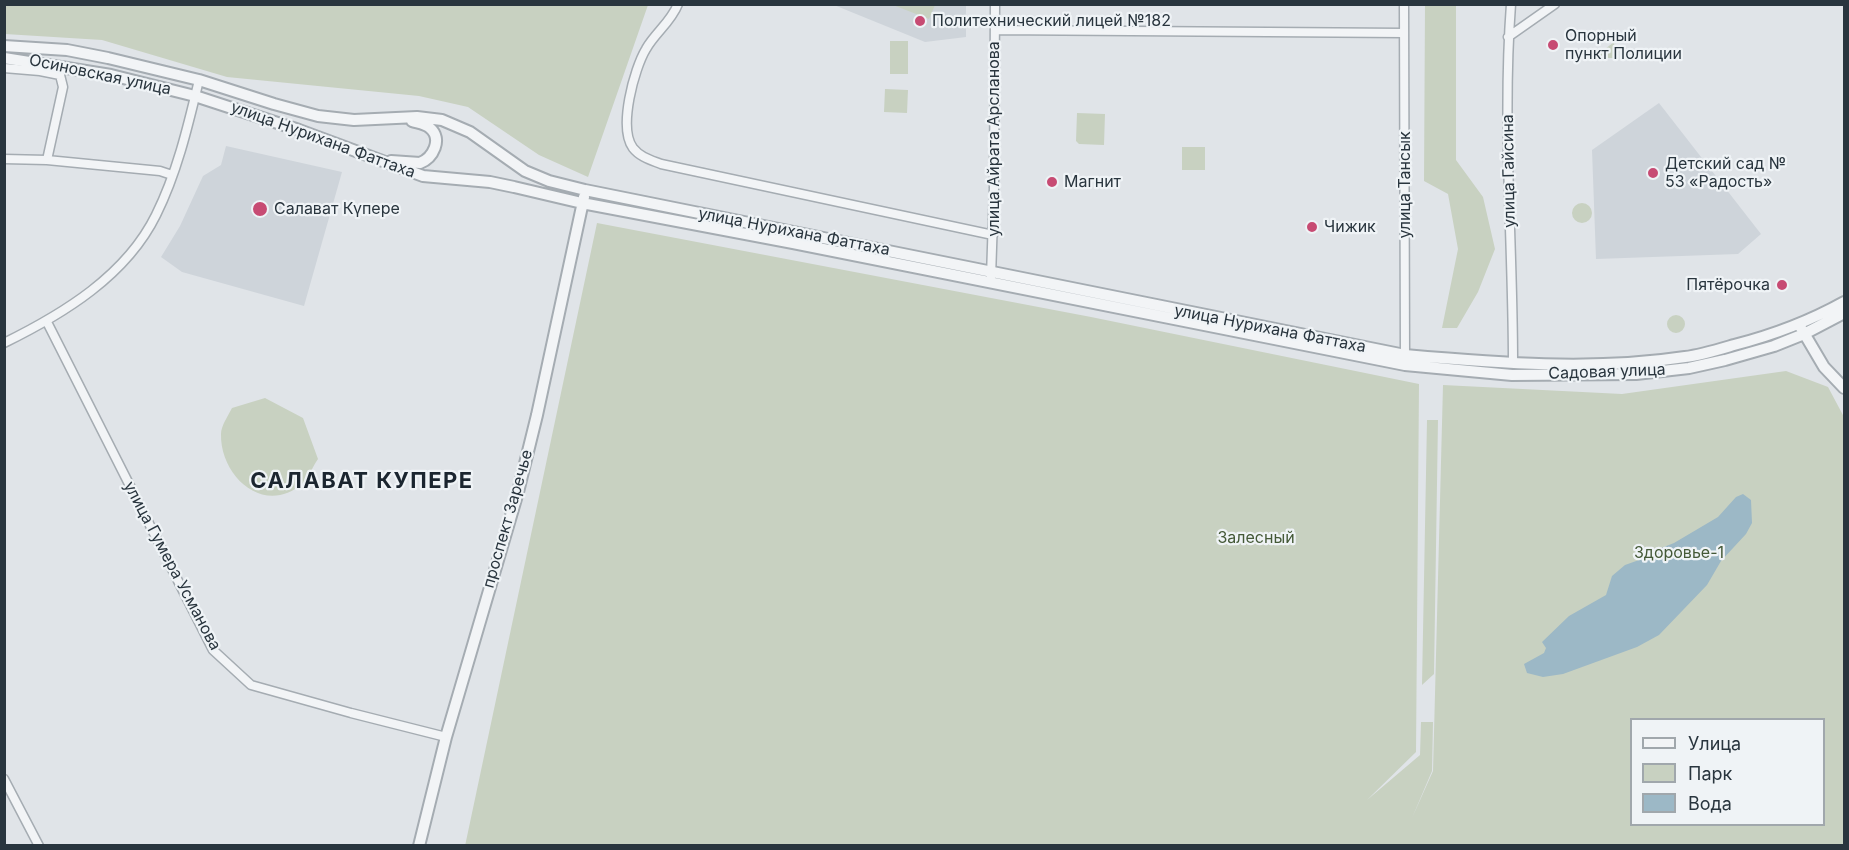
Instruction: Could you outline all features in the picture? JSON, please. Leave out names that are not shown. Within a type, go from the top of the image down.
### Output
[{"type":"street","points":[[678,4],[673,16],[646,48],[640,61],[628,105],[626,124],[628,137],[633,148],[644,157],[661,164],[993,235]]},
{"type":"street","name":"улица Айрата Арсланова","points":[[991,278],[995,4]]},
{"type":"street","name":"улица Тансык","points":[[1404,4],[1405,360]]},
{"type":"street","name":"улица Гайсина","points":[[1511,4],[1508,37],[1508,201],[1513,363]]},
{"type":"street","points":[[1508,37],[1555,4]]},
{"type":"street","points":[[995,30],[1404,33]]},
{"type":"street","name":"Осиновская улица","points":[[4,46],[67,50],[199,80]]},
{"type":"street","name":"Осиновская улица","points":[[4,58],[111,75],[195,96]]},
{"type":"street","points":[[4,68],[40,71],[60,75],[62,79],[63,87],[47,160]]},
{"type":"street","points":[[4,343],[47,322],[83,298],[129,255],[156,216],[187,133],[199,80]]},
{"type":"street","name":"улица Нурихана Фаттаха","points":[[199,80],[318,116],[354,120],[430,117],[470,132],[525,171],[549,181],[991,278]]},
{"type":"street","name":"улица Нурихана Фаттаха","points":[[195,96],[299,130],[423,176],[490,182],[582,203],[991,278],[1405,360]]},
{"type":"street","points":[[384,162],[420,164],[431,156],[436,140],[433,132],[424,124],[404,118]]},
{"type":"street","points":[[4,159],[47,160],[160,171],[172,175]]},
{"type":"street","name":"проспект Заречье","points":[[419,846],[446,737],[518,492],[537,415],[585,190]]},
{"type":"street","points":[[1802,330],[1845,302]]},
{"type":"street","points":[[1802,330],[1845,313]]},
{"type":"street","name":"улица Гумера Усманова","points":[[47,322],[213,650],[251,685],[351,714],[446,737]]},
{"type":"street","points":[[1802,330],[1824,367],[1845,388]]},
{"type":"street","name":"Садовая улица","points":[[1405,360],[1512,375],[1636,374],[1689,368],[1725,360],[1802,330]]},
{"type":"street","name":"Садовая улица","points":[[1405,360],[1623,363],[1684,357],[1802,330]]},
{"type":"street","points":[[4,779],[39,846]]},
{"type":"shaded area","name":"Политехнический лицей №182","points":[[834,5],[966,5],[966,37],[925,42]]},
{"type":"shaded area","name":"Детский сад № 53 «Радость»","points":[[1659,103],[1761,234],[1738,254],[1596,259],[1592,150]]},
{"type":"shaded area","name":"Салават Күпере","points":[[226,146],[342,172],[304,306],[182,272],[161,257],[180,226],[203,176],[221,165]]},
{"type":"green space","points":[[4,5],[648,5],[588,177],[539,155],[468,107],[419,96],[227,77],[102,40],[5,34]]},
{"type":"green space","points":[[893,5],[935,5],[929,19]]},
{"type":"green space","points":[[1425,5],[1456,5],[1456,160],[1483,197],[1495,249],[1478,292],[1457,328],[1442,328],[1458,249],[1448,194],[1424,181]]},
{"type":"green space","points":[[890,41],[908,41],[908,74],[890,74]]},
{"type":"green space","points":[[1614,42],[1616,58],[1601,58],[1600,53]]},
{"type":"green space","points":[[885,89],[908,90],[907,113],[884,112]]},
{"type":"green space","points":[[1077,113],[1105,114],[1104,145],[1079,144],[1076,141]]},
{"type":"green space","points":[[1182,147],[1205,147],[1205,170],[1182,170]]},
{"type":"green space","points":[[1582,203],[1589,206],[1592,213],[1589,220],[1582,223],[1575,220],[1572,213],[1575,206]]},
{"type":"green space","points":[[597,223],[1091,317],[1419,384],[1416,752],[1367,800],[1420,755],[1421,722],[1433,722],[1432,771],[1412,818],[1433,771],[1443,385],[1622,394],[1786,371],[1828,387],[1844,417],[1844,845],[465,846]]},
{"type":"green space","points":[[1676,315],[1682,318],[1685,324],[1682,330],[1676,333],[1670,330],[1667,324],[1670,318]]},
{"type":"green space","points":[[265,398],[303,418],[318,459],[303,483],[289,492],[274,496],[260,494],[247,487],[236,477],[228,465],[221,434],[223,424],[232,408]]},
{"type":"green space","points":[[1427,420],[1438,420],[1434,674],[1422,685]]},
{"type":"water","points":[[1743,494],[1751,500],[1752,523],[1746,534],[1721,561],[1707,585],[1659,635],[1637,647],[1563,674],[1543,677],[1527,673],[1524,664],[1544,653],[1546,648],[1542,642],[1569,616],[1606,595],[1612,576],[1625,565],[1674,543],[1718,517],[1736,497]]},
{"type":"place","name":"Политехнический лицей №182","points":[[920,21]]},
{"type":"place","name":"Опорный пункт Полиции","points":[[1553,45]]},
{"type":"place","name":"Детский сад № 53 «Радость»","points":[[1653,173]]},
{"type":"place","name":"Магнит","points":[[1052,182]]},
{"type":"place","name":"Салават Күпере","points":[[260,209]]},
{"type":"place","name":"Чижик","points":[[1312,227]]},
{"type":"place","name":"Пятёрочка","points":[[1782,285]]},
{"type":"district","name":"САЛАВАТ КУПЕРЕ","points":[[362,481]]},
{"type":"park label","name":"Залесный","points":[[1256,538]]},
{"type":"park label","name":"Здоровье-1","points":[[1679,553]]}]
